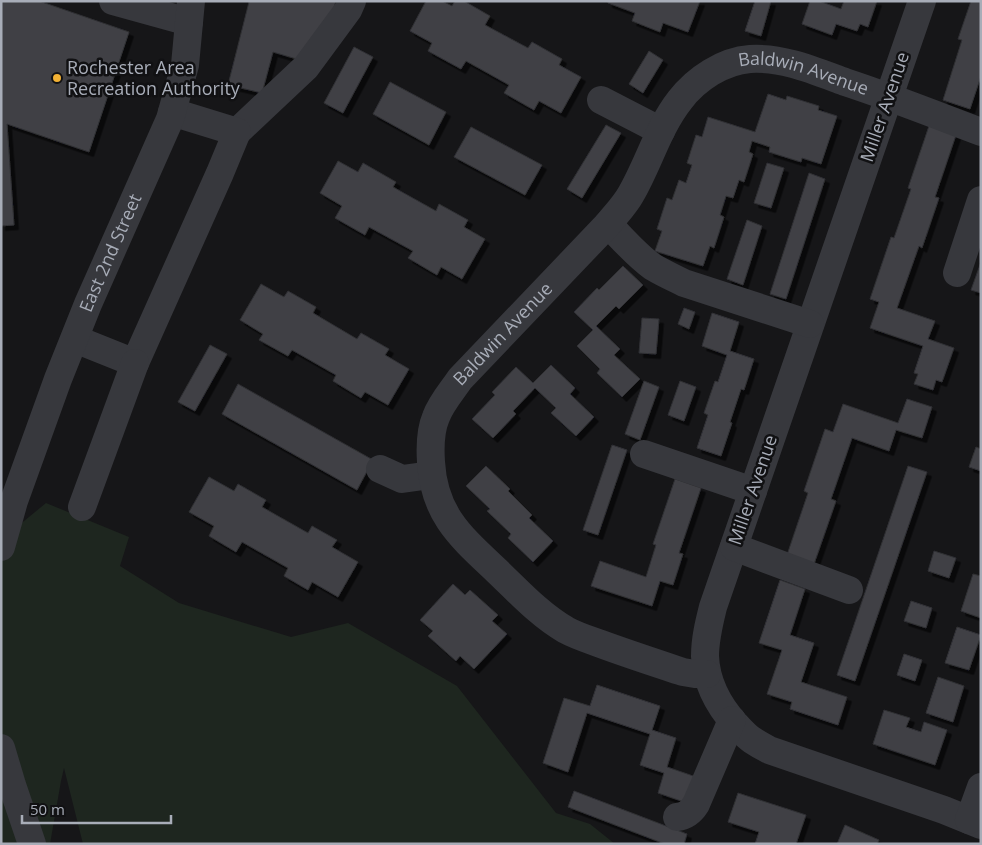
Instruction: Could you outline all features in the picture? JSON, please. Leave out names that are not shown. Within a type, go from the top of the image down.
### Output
[{"type":"street","points":[[113,1],[190,7]]},
{"type":"street","points":[[82,507],[135,363],[237,132],[306,67],[348,10],[352,1]]},
{"type":"street","name":"Miller Avenue","points":[[922,1],[713,607],[707,630],[705,656],[707,674],[712,691],[721,707],[752,740],[769,750],[975,822]]},
{"type":"street","name":"East 2nd Street","points":[[1,547],[8,499],[88,304],[172,112],[185,65],[190,7]]},
{"type":"street","name":"Baldwin Avenue","points":[[707,674],[683,672],[614,649],[568,631],[548,618],[529,602],[462,537],[443,510],[437,497],[432,475],[430,451],[431,434],[436,416],[460,379],[608,224],[631,195],[670,114],[694,84],[712,72],[728,64],[748,60],[769,59],[799,66],[889,97],[981,132]]},
{"type":"street","points":[[601,100],[661,131]]},
{"type":"street","points":[[172,112],[237,132]]},
{"type":"street","points":[[956,272],[981,200]]},
{"type":"street","points":[[608,224],[652,267],[684,283],[810,324]]},
{"type":"street","points":[[74,338],[135,363]]},
{"type":"street","points":[[644,454],[753,491]]},
{"type":"street","points":[[380,469],[402,479],[432,475]]},
{"type":"street","points":[[734,547],[849,590]]},
{"type":"street","points":[[677,817],[687,814],[696,804],[732,720]]},
{"type":"street","points":[[1,748],[32,844]]},
{"type":"street","points":[[975,822],[981,787]]},
{"type":"shaded area","points":[[46,503],[129,537],[120,566],[179,603],[291,637],[348,623],[457,686],[556,813],[590,824],[615,844],[83,844],[64,768],[50,844],[1,844],[1,540]]},
{"type":"building","name":"Rochester Area Recreation Authority","points":[[1,1],[39,1],[129,32],[89,152],[7,124],[14,225],[1,226]]},
{"type":"building","points":[[247,1],[336,1],[329,22],[300,60],[273,52],[262,93],[228,85],[249,2]]},
{"type":"building","points":[[426,1],[442,1],[452,6],[455,1],[464,1],[490,16],[485,25],[528,48],[532,42],[562,59],[559,65],[581,77],[561,113],[539,101],[534,110],[504,93],[509,85],[466,61],[461,69],[428,51],[432,43],[410,31]]},
{"type":"building","points":[[608,1],[700,1],[688,32],[663,23],[660,32],[632,21],[635,13],[608,3]]},
{"type":"building","points":[[755,1],[771,1],[761,36],[745,31]]},
{"type":"building","points":[[810,1],[819,1],[841,9],[844,1],[877,1],[868,27],[860,24],[857,31],[836,24],[832,35],[802,24]]},
{"type":"building","points":[[971,1],[981,1],[981,76],[970,109],[943,100],[962,40],[958,39]]},
{"type":"building","points":[[354,47],[373,57],[343,113],[324,103]]},
{"type":"building","points":[[649,51],[663,60],[643,93],[629,84]]},
{"type":"building","points":[[390,82],[446,112],[429,145],[373,114]]},
{"type":"building","points":[[768,94],[786,100],[787,96],[819,106],[818,110],[837,116],[821,164],[802,158],[801,162],[769,152],[770,147],[752,141],[749,152],[753,154],[744,182],[739,180],[733,198],[726,196],[720,215],[724,217],[714,248],[710,246],[703,266],[655,251],[662,231],[657,229],[667,198],[672,200],[679,180],[686,183],[692,165],[687,163],[696,135],[702,137],[708,117],[755,132]]},
{"type":"building","points":[[606,125],[621,133],[582,198],[567,189]]},
{"type":"building","points":[[929,126],[956,135],[935,197],[939,198],[922,248],[919,246],[897,308],[935,321],[928,339],[954,348],[942,382],[936,380],[933,390],[914,384],[918,374],[914,373],[923,346],[870,328],[879,302],[870,299],[891,237],[894,238],[911,189],[908,188]]},
{"type":"building","points":[[471,127],[542,165],[525,195],[454,157]]},
{"type":"building","points":[[338,161],[358,172],[363,163],[396,182],[393,187],[436,211],[439,204],[468,220],[464,227],[485,239],[462,279],[441,267],[437,275],[408,258],[413,251],[369,227],[365,235],[335,218],[342,206],[320,193]]},
{"type":"building","points":[[767,163],[784,168],[771,208],[754,203]]},
{"type":"building","points":[[809,173],[825,179],[786,299],[770,294]]},
{"type":"building","points":[[747,220],[762,226],[743,285],[727,279]]},
{"type":"building","points":[[981,262],[981,293],[971,290]]},
{"type":"building","points":[[623,266],[643,285],[619,309],[616,306],[596,326],[620,349],[614,355],[640,379],[622,397],[597,373],[600,369],[577,346],[593,330],[574,312],[597,288],[599,290]]},
{"type":"building","points":[[261,284],[284,297],[288,291],[316,307],[313,313],[357,339],[361,333],[389,349],[385,355],[409,369],[388,405],[365,392],[361,398],[333,381],[336,375],[292,350],[288,356],[259,340],[263,334],[240,320]]},
{"type":"building","points":[[684,308],[695,312],[689,329],[678,324]]},
{"type":"building","points":[[712,313],[739,322],[730,351],[754,359],[744,390],[741,389],[721,456],[697,448],[708,415],[704,413],[715,381],[718,382],[727,355],[702,346]]},
{"type":"building","points":[[642,318],[659,319],[656,354],[639,353]]},
{"type":"building","points":[[210,345],[227,354],[195,411],[178,402]]},
{"type":"building","points":[[551,365],[575,388],[570,394],[594,417],[576,436],[551,413],[556,408],[535,388],[513,411],[516,414],[493,438],[472,419],[495,395],[492,392],[516,367],[533,383]]},
{"type":"building","points":[[644,381],[659,387],[640,440],[625,434]]},
{"type":"building","points":[[680,381],[696,387],[684,421],[668,415]]},
{"type":"building","points":[[238,384],[373,460],[357,490],[222,414]]},
{"type":"building","points":[[907,399],[932,407],[922,438],[896,430],[889,451],[852,438],[831,499],[836,501],[814,564],[787,555],[808,493],[804,491],[825,429],[833,432],[843,404],[898,423]]},
{"type":"building","points":[[612,445],[627,450],[598,535],[583,530]]},
{"type":"building","points":[[976,447],[981,449],[981,471],[969,467]]},
{"type":"building","points":[[486,466],[510,489],[508,491],[532,515],[529,518],[553,541],[533,562],[508,538],[511,534],[487,511],[490,509],[466,486]]},
{"type":"building","points":[[908,466],[927,472],[855,681],[837,675]]},
{"type":"building","points":[[209,477],[234,491],[238,484],[266,500],[262,507],[308,533],[312,526],[337,540],[332,547],[358,562],[338,597],[312,582],[308,590],[284,576],[288,568],[242,542],[236,552],[209,536],[214,526],[189,512]]},
{"type":"building","points":[[675,479],[701,488],[679,553],[683,554],[673,585],[660,581],[652,606],[591,586],[600,561],[646,577],[656,545],[653,544]]},
{"type":"building","points":[[934,551],[956,558],[949,578],[928,571]]},
{"type":"building","points":[[973,574],[981,576],[981,618],[961,611]]},
{"type":"building","points":[[780,580],[805,589],[790,635],[814,643],[801,682],[847,697],[838,725],[790,709],[792,702],[767,694],[782,650],[759,643]]},
{"type":"building","points":[[453,584],[465,595],[470,590],[498,615],[492,621],[507,634],[474,669],[460,656],[456,661],[428,636],[433,631],[420,620]]},
{"type":"building","points":[[911,601],[932,608],[926,628],[904,621]]},
{"type":"building","points":[[957,627],[981,635],[969,670],[945,663]]},
{"type":"building","points":[[904,654],[922,660],[915,681],[897,675]]},
{"type":"building","points":[[938,677],[964,686],[953,722],[926,713]]},
{"type":"building","points":[[597,685],[660,706],[652,730],[676,738],[667,767],[699,778],[690,804],[658,793],[664,773],[640,765],[650,734],[587,713],[568,772],[543,763],[564,698],[590,706]]},
{"type":"building","points":[[884,710],[910,718],[906,727],[921,732],[924,722],[947,730],[935,765],[873,744]]},
{"type":"building","points":[[574,791],[687,834],[684,844],[665,844],[568,807]]},
{"type":"building","points":[[738,793],[806,815],[796,844],[755,844],[759,832],[728,822]]},
{"type":"building","points":[[845,825],[879,840],[877,844],[837,844]]},
{"type":"place","name":"Rochester Area Recreation Authority","points":[[57,78]]}]
